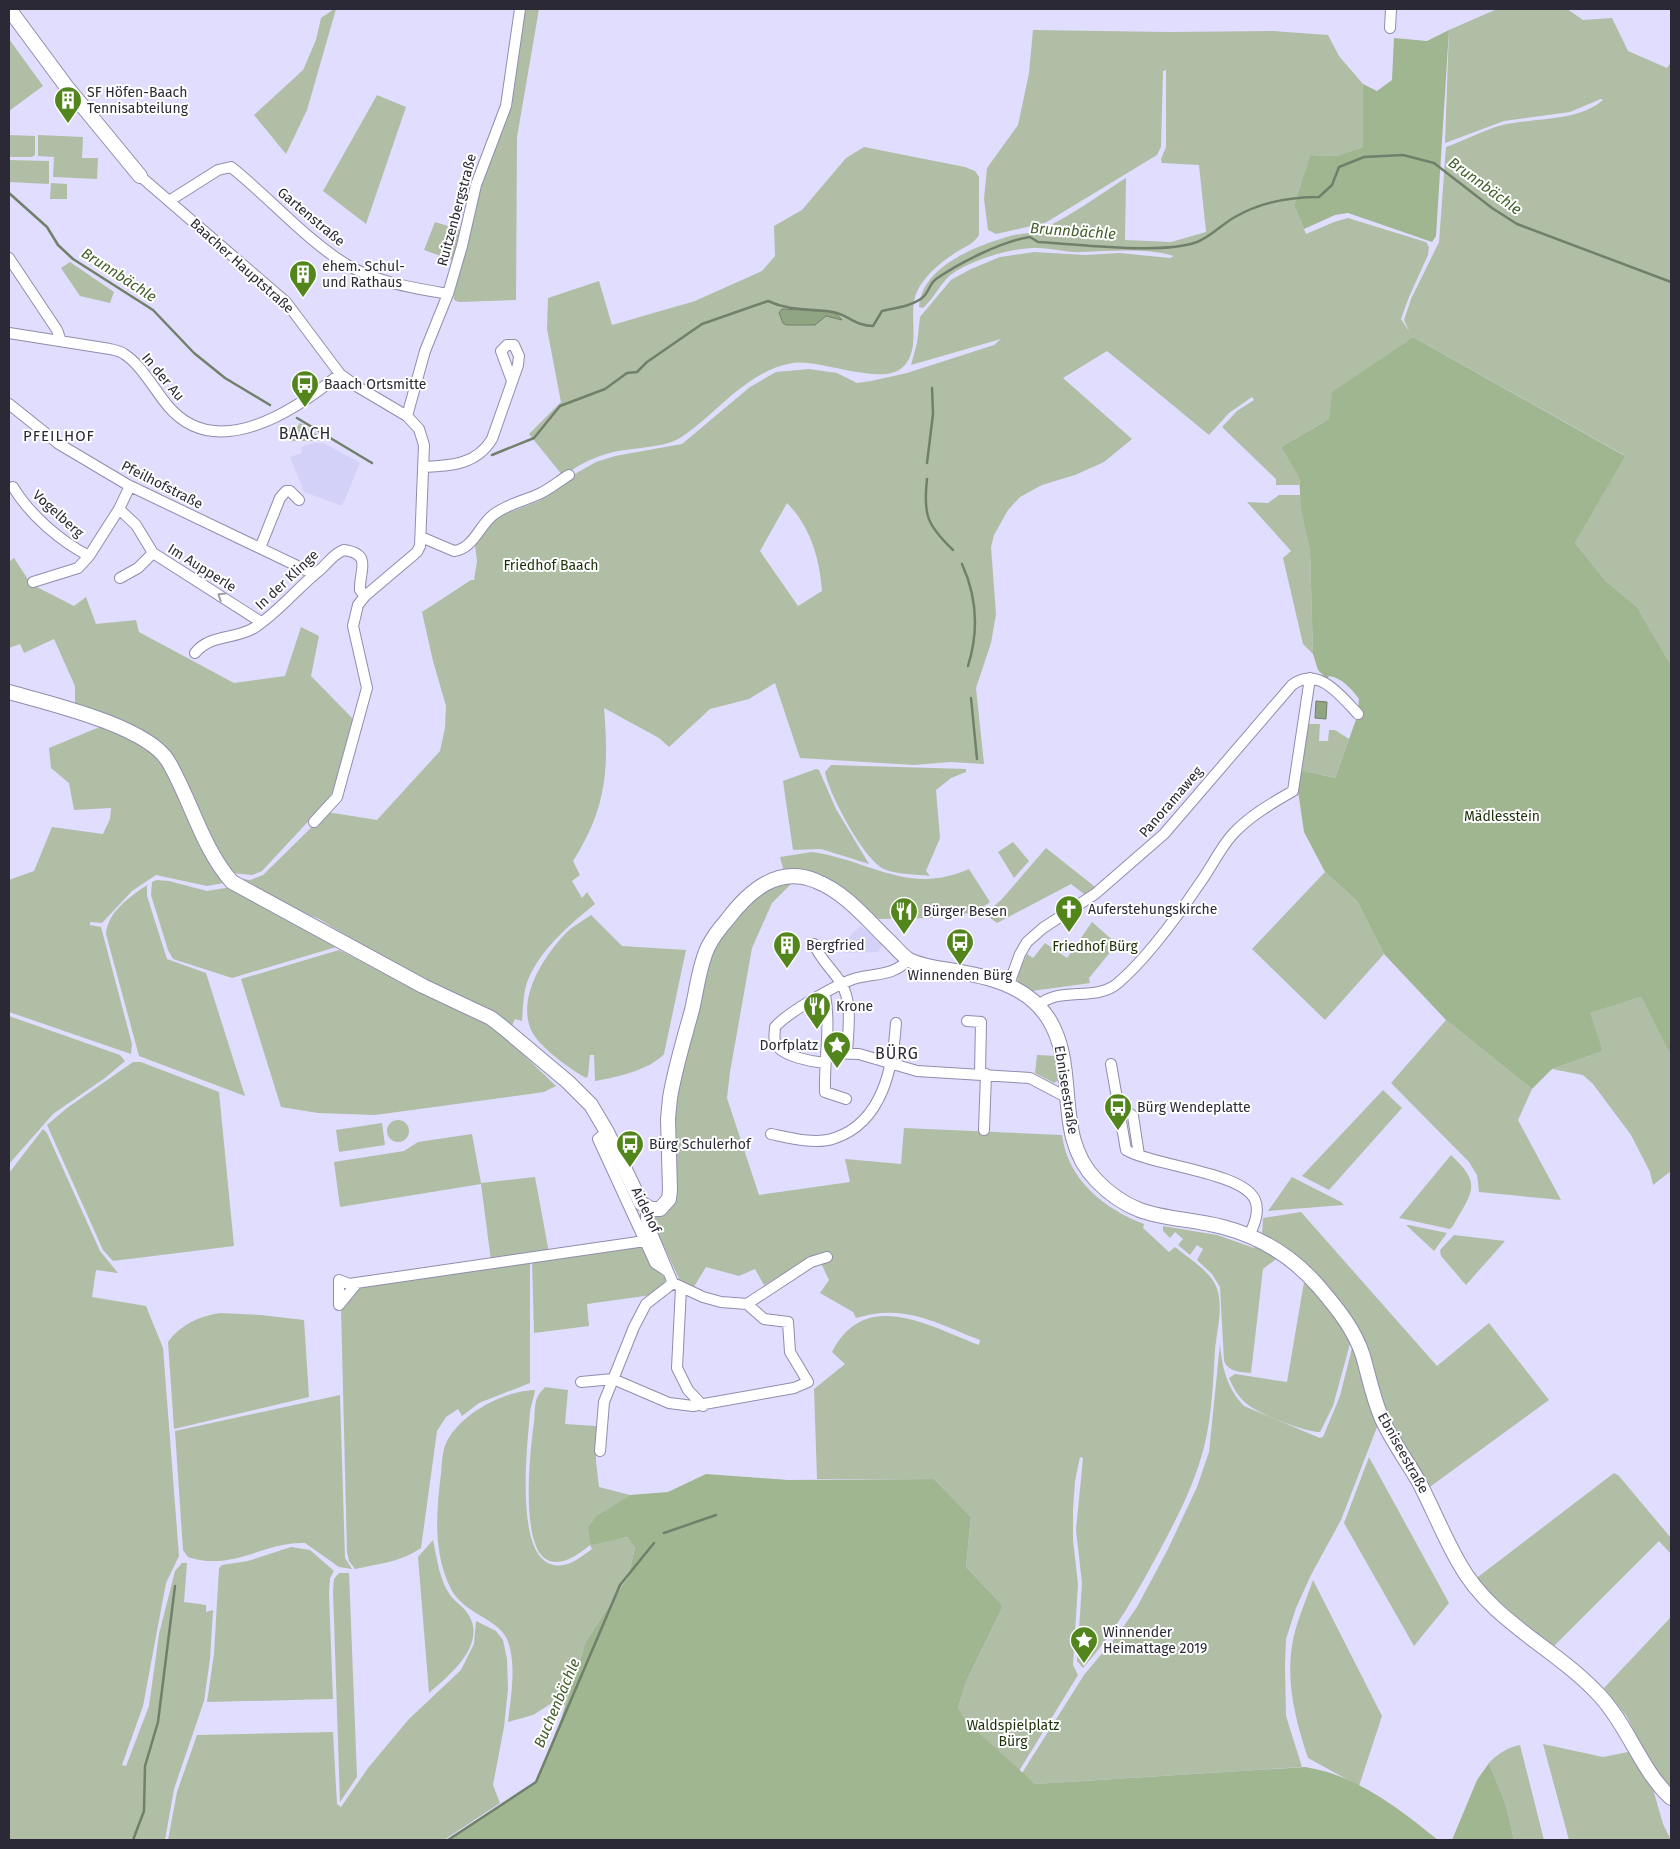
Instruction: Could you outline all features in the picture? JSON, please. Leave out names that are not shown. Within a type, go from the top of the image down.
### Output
[{"type":"street","name":"Baacher Hauptstraße","points":[[9,9],[66,86],[140,176],[286,302],[340,374],[407,416],[419,429],[424,445],[424,467],[421,537],[418,552],[358,604],[353,626],[367,688],[337,796],[314,822]]},
{"type":"street","name":"Ruitzenbergstraße","points":[[407,416],[425,351],[448,294],[462,246],[476,185],[506,106],[520,9]]},
{"type":"street","points":[[1390,28],[1392,9]]},
{"type":"street","name":"Gartenstraße","points":[[169,201],[218,170],[231,167],[323,247],[348,265],[392,284],[448,294]]},
{"type":"street","points":[[9,258],[57,330],[61,342]]},
{"type":"street","name":"In der Au","points":[[9,333],[110,349],[125,354],[176,415],[216,431],[250,427],[280,416],[315,394],[340,374]]},
{"type":"street","points":[[424,467],[451,465],[480,455],[492,439],[512,381]]},
{"type":"street","name":"Pfeilhofstraße","points":[[9,404],[59,444],[130,486],[314,574]]},
{"type":"street","points":[[421,537],[454,551],[460,551],[470,544],[494,515],[512,504],[541,493],[569,475]]},
{"type":"street","name":"Vogelberg","points":[[34,582],[78,568],[89,556],[119,509],[130,486]]},
{"type":"street","name":"Vogelberg","points":[[13,488],[47,525],[76,549],[89,556]]},
{"type":"street","points":[[260,548],[280,498],[286,491],[290,491],[299,500]]},
{"type":"street","name":"Im Aupperle","points":[[119,509],[136,525],[153,553],[261,622]]},
{"type":"street","name":"In der Klinge","points":[[195,653],[201,645],[210,640],[251,629],[261,622],[289,601],[338,552],[344,550],[353,551],[362,559],[364,567],[360,590],[365,596]]},
{"type":"street","name":"Im Aupperle","points":[[120,578],[138,568],[153,553]]},
{"type":"street","points":[[1039,1005],[1053,997],[1105,990],[1116,984],[1166,928],[1201,882],[1232,835],[1265,808],[1293,791],[1310,678],[1329,685],[1358,714]]},
{"type":"street","name":"Panoramaweg","points":[[1009,984],[1020,954],[1027,942],[1044,928],[1095,894],[1164,834],[1292,685],[1302,679],[1310,678]]},
{"type":"street","points":[[9,692],[97,719],[150,743],[167,759],[216,862],[232,882],[423,986],[491,1018],[583,1096],[607,1132],[646,1208],[646,1219],[668,1271],[677,1285],[677,1368],[688,1390],[703,1406]]},
{"type":"street","name":"Ebniseestraße","points":[[646,1208],[660,1209],[669,1199],[668,1119],[670,1098],[703,960],[715,935],[748,895],[763,884],[777,878],[801,876],[817,881],[845,898],[909,960],[932,968],[1009,984],[1039,1005],[1055,1030],[1060,1044],[1068,1122],[1080,1160],[1092,1176],[1117,1199],[1130,1207],[1153,1215],[1225,1228],[1250,1236],[1288,1257],[1316,1284],[1344,1318],[1362,1353],[1374,1398],[1384,1422],[1417,1479],[1469,1581],[1495,1610],[1600,1695],[1616,1715],[1653,1778],[1671,1798]]},
{"type":"street","points":[[814,944],[820,956],[841,984],[848,1014],[847,1053]]},
{"type":"street","points":[[909,960],[902,968],[887,974],[856,978],[841,984],[782,1019],[775,1027],[774,1036],[780,1049],[803,1059],[826,1058],[847,1053],[917,1071],[1030,1078],[1066,1097]]},
{"type":"street","points":[[825,994],[829,1018],[825,1092],[846,1099]]},
{"type":"street","points":[[967,1021],[981,1022],[984,1130]]},
{"type":"street","points":[[770,1134],[819,1140],[834,1139],[864,1118],[878,1100],[891,1064],[896,1023]]},
{"type":"street","points":[[1111,1064],[1124,1148],[1139,1155],[1232,1180],[1243,1186],[1250,1192],[1257,1207],[1257,1216],[1250,1236]]},
{"type":"street","points":[[1120,1113],[1129,1113],[1133,1116],[1139,1155]]},
{"type":"street","name":"Aidehof","points":[[607,1132],[598,1139],[655,1262],[663,1270],[668,1271]]},
{"type":"street","points":[[358,1283],[645,1241]]},
{"type":"street","points":[[747,1304],[811,1262],[827,1257]]},
{"type":"street","points":[[581,1382],[613,1379],[679,1406],[703,1406],[794,1388],[808,1382],[790,1352],[788,1322],[764,1319],[747,1304],[721,1302],[677,1285]]},
{"type":"street","points":[[600,1451],[602,1413],[613,1379],[646,1304],[677,1285]]},
{"type":"shaded area","points":[[782,309],[835,312],[842,320],[826,316],[815,325],[786,325],[783,323],[779,313]]},
{"type":"shaded area","points":[[314,443],[324,443],[360,463],[342,506],[304,492],[290,457],[302,453],[301,447]]},
{"type":"shaded area","points":[[1316,701],[1327,702],[1326,719],[1315,718]]},
{"type":"shaded area","points":[[860,926],[885,942],[878,952],[845,953],[847,939]]},
{"type":"green space","points":[[336,9],[307,110],[286,154],[254,115],[303,70],[316,40],[321,18]]},
{"type":"green space","points":[[523,9],[539,9],[517,137],[516,300],[459,302],[454,300],[453,292],[480,178],[501,128]]},
{"type":"green space","name":"Friedhof Baach","points":[[1497,9],[1567,9],[1583,20],[1612,18],[1628,51],[1667,68],[1671,62],[1671,665],[1637,607],[1606,581],[1575,543],[1624,455],[1413,337],[1333,392],[1329,419],[1281,447],[1299,476],[1299,485],[1276,485],[1276,479],[1222,427],[1237,411],[1254,400],[1252,397],[1229,413],[1209,435],[1107,351],[1063,378],[1132,439],[1104,462],[1075,475],[1042,485],[1020,497],[1008,510],[994,535],[991,547],[996,614],[991,643],[976,688],[984,764],[950,762],[914,765],[800,758],[775,683],[749,699],[710,709],[669,747],[659,738],[604,708],[606,750],[603,787],[593,823],[573,861],[580,875],[572,881],[582,898],[587,892],[595,904],[554,940],[537,962],[526,986],[522,1021],[515,1019],[511,1028],[416,977],[319,919],[269,898],[236,878],[250,880],[263,875],[327,812],[377,820],[440,751],[445,728],[446,706],[422,612],[471,580],[474,580],[477,561],[475,545],[486,528],[497,517],[539,501],[566,479],[596,462],[615,456],[682,444],[750,387],[776,372],[809,369],[837,373],[857,383],[907,373],[994,345],[1001,339],[911,365],[917,343],[920,317],[951,280],[1000,257],[1034,252],[1085,255],[1120,253],[1170,258],[1174,256],[1141,251],[1077,252],[1037,248],[1006,252],[985,258],[956,271],[946,279],[928,304],[923,308],[919,307],[922,293],[930,280],[940,269],[953,260],[996,240],[1037,231],[1051,225],[1126,178],[1125,240],[1171,242],[1206,232],[1199,165],[1162,163],[1161,159],[1166,147],[1166,70],[1163,71],[1161,147],[1157,155],[1045,223],[996,234],[988,230],[984,199],[987,168],[1018,125],[1029,73],[1033,30],[1273,31],[1328,35],[1339,56],[1363,84],[1363,149],[1336,156],[1310,155],[1294,205],[1306,234],[1348,218],[1426,242],[1429,247],[1428,255],[1401,319],[1409,331],[1404,320],[1411,299],[1439,242],[1446,147],[1499,126],[1557,118],[1582,112],[1603,100],[1601,99],[1570,112],[1504,121],[1445,143],[1449,30]],"holes":[[[787,503],[808,533],[816,555],[822,591],[798,606],[760,551]]]},
{"type":"green space","points":[[1449,30],[1436,236],[1432,242],[1348,213],[1335,215],[1304,229],[1294,205],[1310,155],[1336,156],[1363,148],[1363,84],[1377,91],[1392,80],[1394,38],[1427,41]]},
{"type":"green space","points":[[9,39],[43,86],[9,111]]},
{"type":"green space","points":[[377,95],[406,107],[366,224],[323,191]]},
{"type":"green space","points":[[9,135],[35,136],[35,155],[32,157],[9,157]]},
{"type":"green space","points":[[38,135],[83,137],[82,158],[98,158],[97,179],[53,177],[54,157],[38,156]]},
{"type":"green space","points":[[864,147],[965,167],[975,171],[979,177],[979,235],[971,243],[937,266],[926,277],[918,290],[914,305],[912,352],[903,367],[893,372],[881,374],[805,363],[793,363],[776,367],[747,383],[680,438],[659,445],[603,455],[582,464],[563,476],[529,434],[561,402],[547,329],[548,298],[599,281],[612,325],[695,301],[762,271],[775,256],[774,226],[802,210],[846,158]],"holes":[[[782,309],[835,312],[839,315],[839,319],[826,316],[786,325]]]},
{"type":"green space","points":[[9,160],[49,161],[49,184],[9,182]]},
{"type":"green space","points":[[51,183],[67,184],[67,199],[50,199]]},
{"type":"green space","points":[[435,222],[464,231],[455,261],[424,250]]},
{"type":"green space","points":[[70,262],[114,292],[110,303],[80,296],[61,268]]},
{"type":"green space","name":"Mädlesstein","points":[[1413,337],[1625,456],[1575,543],[1606,581],[1637,607],[1671,665],[1671,1057],[1641,997],[1590,1013],[1603,1051],[1552,1069],[1532,1089],[1446,1020],[1384,954],[1357,901],[1325,872],[1304,832],[1297,784],[1300,770],[1335,778],[1358,714],[1359,699],[1342,681],[1329,676],[1327,679],[1318,670],[1313,654],[1310,550],[1301,508],[1299,477],[1281,447],[1329,419],[1332,392]]},
{"type":"green space","points":[[300,423],[321,437],[318,441],[292,441],[288,430],[290,427],[295,430]]},
{"type":"green space","points":[[1279,495],[1300,495],[1310,550],[1313,654],[1303,644],[1283,558],[1291,551],[1247,502],[1268,503]]},
{"type":"green space","points":[[14,558],[31,584],[74,606],[86,597],[96,624],[136,620],[139,632],[234,683],[285,676],[301,627],[319,636],[311,676],[354,720],[341,769],[330,798],[262,871],[252,875],[232,873],[191,800],[170,757],[75,707],[75,686],[54,639],[24,653],[20,644],[9,648],[9,562]]},
{"type":"green space","points":[[1306,724],[1320,724],[1319,741],[1328,741],[1329,730],[1335,730],[1349,739],[1335,778],[1300,770]]},
{"type":"green space","points":[[102,726],[137,740],[165,761],[229,882],[207,886],[156,875],[132,891],[102,923],[90,922],[90,925],[101,927],[132,1044],[131,1054],[9,1012],[9,880],[34,871],[52,827],[103,834],[110,819],[111,808],[74,810],[69,783],[51,768],[49,748]]},
{"type":"green space","points":[[831,765],[966,769],[966,772],[951,778],[936,790],[940,838],[926,871],[930,876],[889,871],[876,863],[867,853],[840,810],[833,795],[825,772]]},
{"type":"green space","points":[[816,769],[819,770],[836,809],[869,864],[821,849],[793,850],[783,781]]},
{"type":"green space","points":[[1013,842],[1029,861],[1014,878],[998,852]]},
{"type":"green space","points":[[1046,848],[1099,890],[1088,897],[1071,884],[997,923],[985,914],[1002,899]]},
{"type":"green space","points":[[812,852],[833,856],[889,874],[908,878],[927,879],[947,876],[969,869],[990,902],[976,912],[936,918],[879,919],[836,884],[784,872],[780,857]]},
{"type":"green space","points":[[1325,872],[1357,901],[1384,954],[1325,1020],[1252,949]]},
{"type":"green space","name":"Waldspielplatz Bürg","points":[[796,879],[772,903],[752,948],[730,1072],[727,1098],[759,1195],[850,1182],[845,1159],[901,1164],[904,1128],[1062,1135],[1072,1166],[1090,1191],[1115,1210],[1144,1224],[1143,1228],[1169,1252],[1175,1247],[1198,1265],[1213,1280],[1220,1301],[1207,1435],[1196,1473],[1174,1524],[1135,1595],[1106,1640],[1083,1668],[1077,1661],[1082,1583],[1076,1530],[1083,1458],[1080,1457],[1075,1481],[1073,1509],[1073,1540],[1078,1584],[1073,1665],[1078,1675],[1019,1771],[968,1723],[958,1708],[966,1682],[1003,1606],[966,1567],[971,1517],[934,1479],[817,1479],[814,1389],[845,1364],[832,1352],[846,1332],[862,1321],[880,1316],[899,1317],[940,1329],[979,1345],[980,1340],[920,1317],[905,1314],[874,1314],[856,1318],[853,1312],[820,1293],[829,1280],[817,1255],[764,1285],[755,1269],[739,1276],[706,1267],[692,1290],[682,1285],[652,1221],[656,1213],[663,1211],[671,1118],[710,951],[757,894],[776,883]]},
{"type":"green space","points":[[157,880],[169,881],[207,891],[231,887],[343,945],[232,978],[173,959],[168,950],[151,895],[152,882]]},
{"type":"green space","points":[[147,885],[147,896],[167,959],[206,973],[245,1096],[139,1056],[106,934],[115,912]]},
{"type":"green space","points":[[591,915],[622,946],[686,950],[664,1054],[658,1060],[642,1069],[595,1081],[594,1055],[590,1055],[588,1076],[586,1078],[564,1063],[535,1037],[531,1030],[527,1004],[535,978],[549,953],[566,933]]},
{"type":"green space","name":"Friedhof Bürg","points":[[1092,922],[1117,944],[1089,978],[1090,983],[1032,991],[1018,982],[1017,976],[1027,954],[1033,958],[1045,943],[1067,958]]},
{"type":"green space","points":[[339,950],[489,1025],[501,1033],[556,1086],[544,1092],[375,1115],[318,1113],[281,1107],[241,979]]},
{"type":"green space","points":[[1641,997],[1671,1057],[1671,1171],[1653,1185],[1650,1172],[1631,1135],[1593,1084],[1583,1075],[1552,1069],[1603,1051],[1589,1013]]},
{"type":"green space","points":[[9,1016],[120,1055],[125,1061],[105,1078],[53,1114],[9,1164]]},
{"type":"green space","points":[[1446,1020],[1532,1089],[1518,1120],[1561,1200],[1479,1192],[1477,1175],[1469,1162],[1391,1083]]},
{"type":"green space","points":[[1037,1055],[1057,1056],[1060,1079],[1054,1083],[1035,1073]]},
{"type":"green space","points":[[133,1062],[141,1062],[219,1092],[234,1246],[113,1261],[103,1250],[47,1125],[67,1108]]},
{"type":"green space","points":[[1383,1090],[1402,1108],[1329,1190],[1302,1176]]},
{"type":"green space","points":[[398,1120],[406,1123],[409,1131],[406,1139],[398,1142],[390,1139],[387,1131],[390,1123]]},
{"type":"green space","points":[[382,1123],[385,1145],[339,1152],[336,1130]]},
{"type":"green space","points":[[43,1129],[47,1133],[100,1251],[118,1273],[96,1270],[92,1297],[146,1306],[163,1348],[179,1556],[166,1583],[143,1706],[122,1765],[126,1766],[149,1706],[159,1634],[175,1571],[182,1563],[187,1563],[184,1602],[206,1605],[206,1612],[213,1610],[210,1659],[204,1701],[174,1789],[165,1840],[9,1840],[9,1173]]},
{"type":"green space","points":[[472,1134],[481,1183],[535,1177],[549,1253],[491,1261],[481,1184],[340,1207],[334,1162],[404,1151],[418,1142]]},
{"type":"green space","points":[[1451,1155],[1461,1165],[1471,1181],[1469,1196],[1453,1226],[1450,1229],[1399,1218]]},
{"type":"green space","points":[[1292,1177],[1341,1202],[1344,1205],[1268,1211]]},
{"type":"green space","points":[[1301,1212],[1437,1366],[1489,1323],[1549,1400],[1427,1489],[1398,1439],[1378,1397],[1358,1338],[1340,1303],[1321,1279],[1300,1259],[1262,1235],[1263,1218]]},
{"type":"green space","points":[[1406,1225],[1409,1225],[1447,1233],[1434,1251]]},
{"type":"green space","points":[[1163,1226],[1217,1235],[1254,1248],[1257,1243],[1280,1256],[1263,1269],[1251,1373],[1232,1369],[1224,1361],[1220,1287],[1212,1274],[1197,1260],[1203,1249],[1197,1245],[1190,1255],[1178,1245],[1183,1239],[1175,1232],[1170,1238],[1163,1231]]},
{"type":"green space","points":[[1454,1235],[1505,1241],[1466,1285],[1441,1256],[1440,1250]]},
{"type":"green space","points":[[643,1245],[652,1265],[666,1279],[665,1286],[652,1295],[587,1304],[589,1326],[534,1333],[532,1259]]},
{"type":"green space","points":[[526,1259],[530,1264],[530,1383],[479,1403],[462,1416],[458,1409],[446,1417],[437,1431],[421,1548],[397,1559],[355,1569],[349,1561],[347,1552],[341,1308],[361,1284]]},
{"type":"green space","points":[[1305,1276],[1351,1340],[1333,1406],[1320,1432],[1293,1426],[1253,1408],[1238,1395],[1229,1378],[1235,1374],[1287,1382]]},
{"type":"green space","points":[[220,1313],[304,1320],[309,1397],[174,1429],[168,1342],[178,1331],[191,1322],[205,1316]]},
{"type":"green space","points":[[1220,1344],[1222,1361],[1229,1385],[1244,1406],[1320,1438],[1323,1437],[1340,1396],[1352,1348],[1356,1348],[1379,1422],[1341,1520],[1311,1575],[1296,1608],[1286,1639],[1286,1716],[1302,1767],[1035,1784],[1022,1773],[1084,1675],[1119,1633],[1137,1607],[1168,1549],[1197,1487],[1209,1452]]},
{"type":"green space","points":[[545,1387],[568,1390],[565,1424],[596,1426],[596,1461],[599,1487],[630,1495],[597,1515],[591,1544],[629,1537],[635,1548],[628,1577],[586,1641],[565,1705],[555,1701],[533,1715],[508,1722],[513,1669],[507,1639],[496,1626],[457,1597],[451,1589],[441,1561],[437,1518],[442,1461],[447,1441],[463,1421],[473,1413],[485,1405],[510,1394],[535,1390],[530,1412],[526,1472],[528,1521],[533,1542],[541,1558],[559,1566],[574,1561],[592,1549],[590,1545],[568,1560],[555,1562],[543,1557],[536,1546],[529,1513],[529,1472],[536,1402]]},
{"type":"green space","points":[[340,1395],[345,1558],[352,1569],[339,1567],[305,1543],[276,1546],[234,1559],[220,1561],[205,1561],[188,1557],[183,1550],[175,1431]]},
{"type":"green space","points":[[1369,1457],[1449,1603],[1414,1646],[1344,1523]]},
{"type":"green space","points":[[1614,1473],[1619,1476],[1671,1538],[1671,1554],[1659,1541],[1551,1649],[1545,1646],[1474,1580]]},
{"type":"green space","points":[[706,1474],[788,1480],[934,1479],[971,1517],[966,1567],[1003,1606],[966,1682],[958,1708],[968,1723],[1035,1784],[1305,1767],[1342,1777],[1359,1785],[1408,1816],[1438,1840],[448,1840],[536,1782],[561,1719],[586,1641],[628,1577],[635,1548],[628,1537],[591,1545],[588,1528],[597,1515],[630,1495],[668,1492]]},
{"type":"green space","points":[[433,1540],[443,1582],[450,1595],[468,1614],[473,1625],[473,1637],[470,1648],[463,1658],[446,1678],[429,1693],[418,1557]]},
{"type":"green space","points":[[291,1547],[310,1550],[334,1571],[330,1578],[329,1593],[333,1699],[207,1702],[214,1654],[219,1568],[222,1565],[248,1561]]},
{"type":"green space","points":[[339,1573],[349,1573],[357,1777],[340,1802],[333,1591],[334,1579]]},
{"type":"green space","points":[[1313,1580],[1382,1716],[1359,1786],[1308,1758],[1296,1717],[1291,1689],[1290,1660],[1293,1638]]},
{"type":"green space","points":[[1671,1617],[1671,1792],[1647,1757],[1627,1717],[1604,1688]]},
{"type":"green space","points":[[476,1621],[496,1631],[503,1640],[507,1659],[508,1689],[504,1727],[493,1785],[500,1803],[444,1840],[168,1840],[177,1792],[197,1735],[333,1732],[337,1804],[341,1807],[368,1768],[409,1719],[461,1670],[474,1644]]},
{"type":"green space","points":[[1543,1744],[1603,1757],[1633,1751],[1649,1775],[1663,1824],[1671,1840],[1569,1840]]},
{"type":"green space","points":[[1520,1745],[1544,1840],[1514,1840],[1506,1805],[1489,1763],[1503,1751]]},
{"type":"green space","points":[[1489,1763],[1506,1805],[1514,1840],[1452,1840],[1477,1780]]},
{"type":"waterway","name":"Brunnbächle","points":[[492,455],[534,438],[560,406],[605,389],[627,373],[637,372],[647,362],[702,324],[768,301],[785,307],[833,312],[861,324],[873,326],[882,311],[918,301],[924,296],[934,281],[945,273],[968,260],[1007,243],[1030,237],[1038,242],[1097,246],[1142,248],[1182,246],[1197,242],[1230,220],[1265,204],[1287,199],[1319,197],[1332,185],[1339,167],[1364,157],[1403,155],[1434,163],[1492,208],[1517,224],[1671,282]]},
{"type":"waterway","name":"Brunnbächle","points":[[9,193],[47,227],[58,245],[73,259],[153,310],[194,353],[225,378],[270,405]]},
{"type":"waterway","points":[[927,463],[933,414],[932,388]]},
{"type":"waterway","name":"Brunnbächle","points":[[297,418],[372,463]]},
{"type":"waterway","points":[[927,479],[926,502],[929,519],[937,533],[953,550]]},
{"type":"waterway","points":[[962,564],[971,589],[975,614],[974,640],[968,666]]},
{"type":"waterway","points":[[971,698],[977,759]]},
{"type":"waterway","name":"Buchenbächle","points":[[664,1533],[716,1515]]},
{"type":"waterway","name":"Buchenbächle","points":[[448,1840],[536,1782],[620,1585],[654,1543]]},
{"type":"waterway","points":[[133,1840],[144,1811],[145,1766],[158,1722],[175,1586]]},
{"type":"place","name":"SF Höfen-Baach Tennisabteilung","points":[[68,124]]},
{"type":"place","name":"ehem. Schul- und Rathaus","points":[[303,298]]},
{"type":"place","name":"Baach Ortsmitte","points":[[305,408]]},
{"type":"place","name":"Auferstehungskirche","points":[[1069,933]]},
{"type":"place","name":"Bürger Besen","points":[[904,935]]},
{"type":"place","name":"Winnenden Bürg","points":[[960,966]]},
{"type":"place","name":"Bergfried","points":[[787,969]]},
{"type":"place","name":"Krone","points":[[817,1030]]},
{"type":"place","name":"Dorfplatz","points":[[837,1069]]},
{"type":"place","name":"Bürg Wendeplatte","points":[[1118,1131]]},
{"type":"place","name":"Bürg Schulerhof","points":[[630,1168]]},
{"type":"place","name":"Winnender Heimattage 2019","points":[[1084,1664]]},
{"type":"district","name":"BAACH","points":[[305,433]]},
{"type":"district","name":"PFEILHOF","points":[[59,436]]},
{"type":"district","name":"BÜRG","points":[[897,1053]]}]
